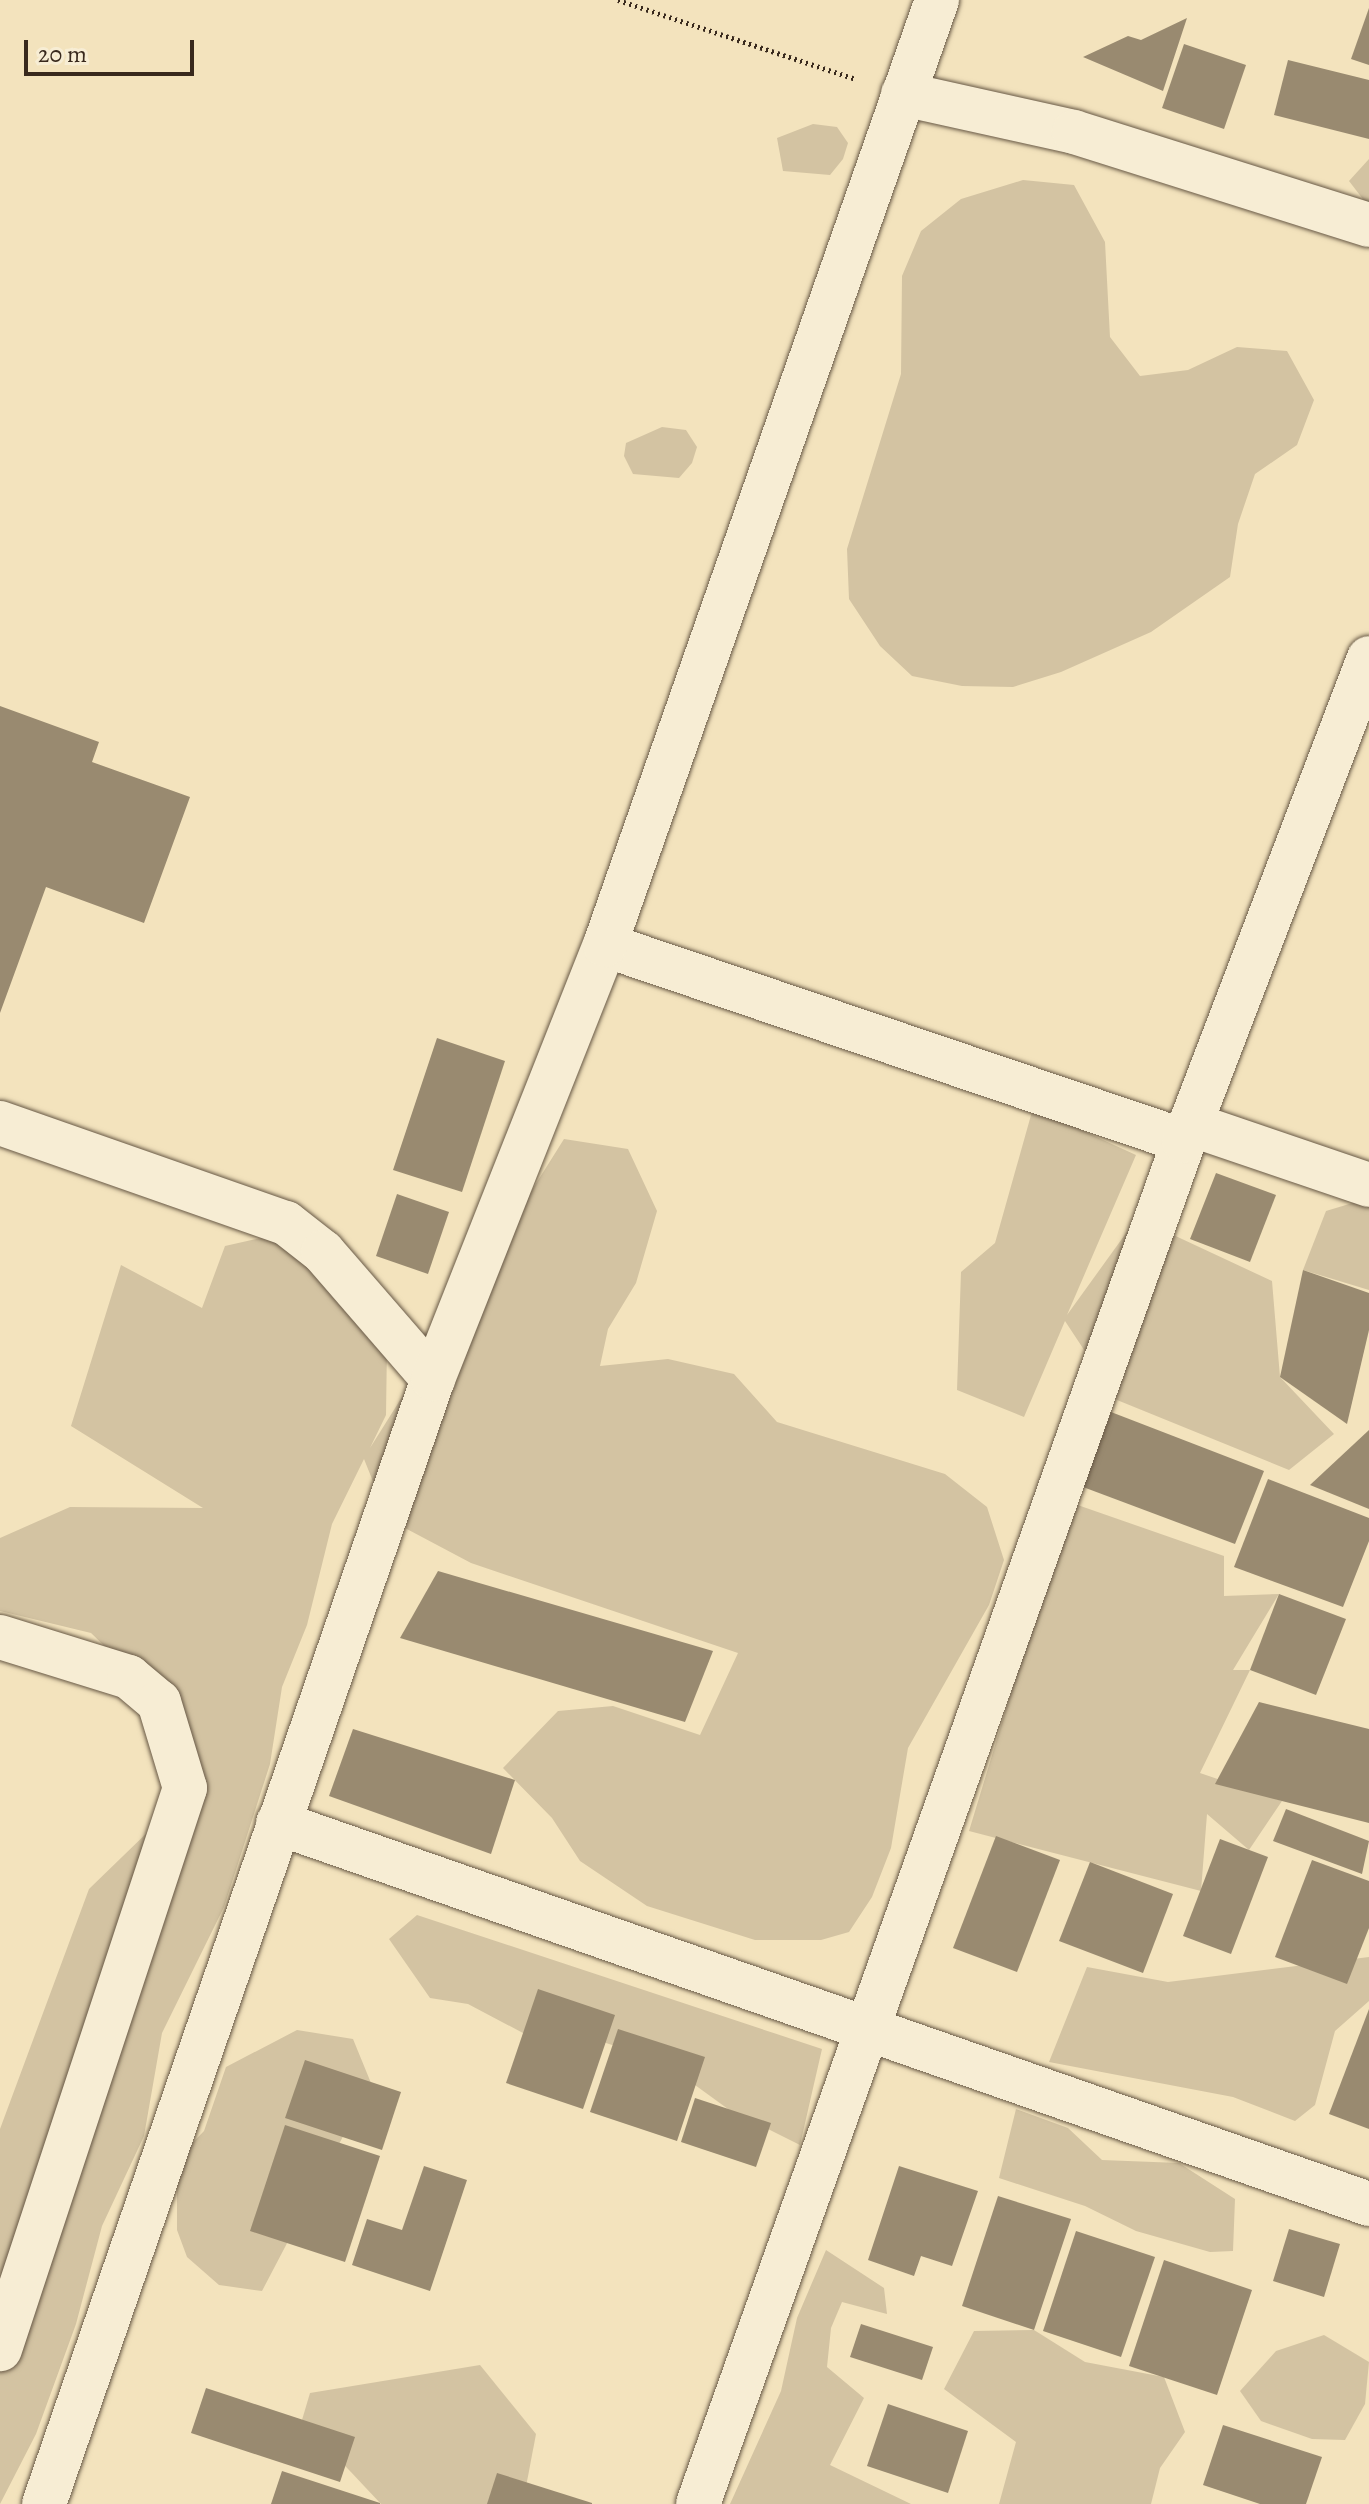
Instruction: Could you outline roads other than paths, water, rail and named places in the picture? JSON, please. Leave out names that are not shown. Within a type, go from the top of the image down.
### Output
[{"type":"street","points":[[44,2504],[433,1379],[605,945],[937,0]]},
{"type":"street","points":[[903,94],[1074,132],[1369,225]]},
{"type":"street","points":[[698,2504],[1187,1133],[1369,658]]},
{"type":"street","points":[[605,945],[1187,1133],[1369,1185]]},
{"type":"street","points":[[0,1123],[286,1223],[323,1252],[433,1379]]},
{"type":"street","points":[[0,1637],[129,1677],[159,1702],[185,1788],[0,2349]]},
{"type":"street","points":[[278,1823],[1369,2204]]}]
